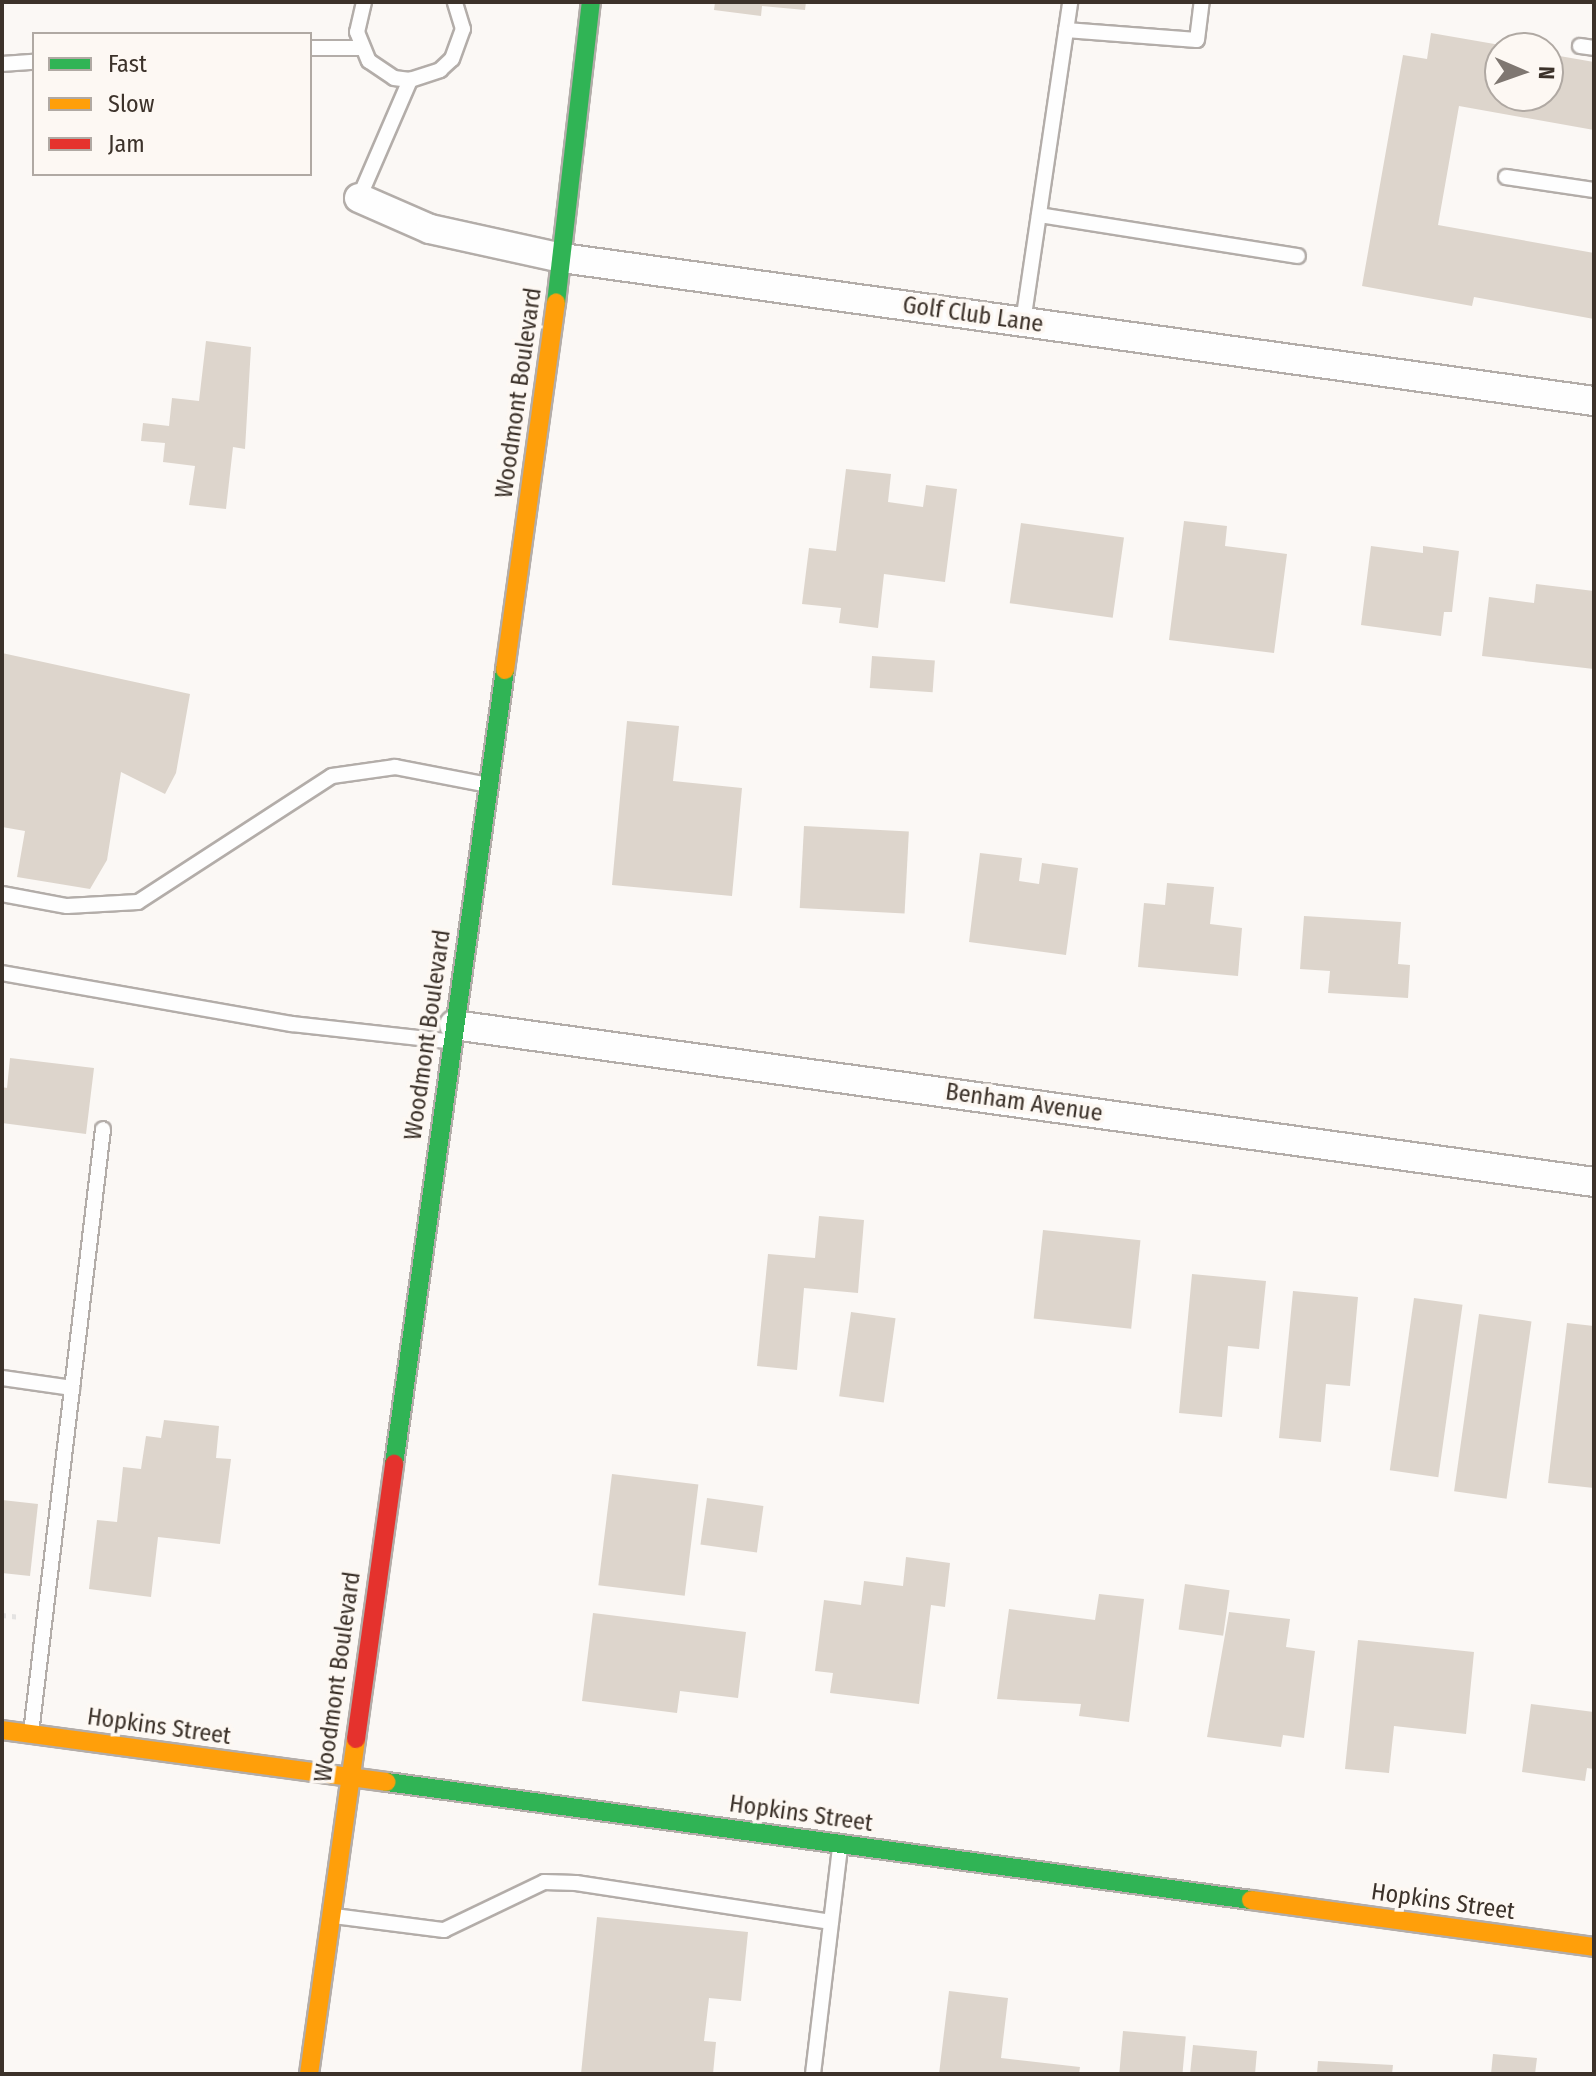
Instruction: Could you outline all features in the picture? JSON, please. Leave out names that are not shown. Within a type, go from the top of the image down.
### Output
[{"type":"main road","name":"Woodmont Boulevard","points":[[309,2074],[562,258],[591,2]]},
{"type":"main road","name":"Hopkins Street","points":[[2,1730],[1594,1947]]},
{"type":"street","name":"Golf Club Lane","points":[[359,198],[430,229],[562,258],[1594,401]]},
{"type":"street","name":"Benham Avenue","points":[[453,1034],[1594,1182]]},
{"type":"lane","points":[[364,2],[358,17],[361,48],[380,71],[410,80],[433,74],[452,59],[463,29],[455,2]]},
{"type":"lane","points":[[1023,322],[1070,2]]},
{"type":"lane","points":[[1066,30],[1197,40],[1202,2]]},
{"type":"lane","points":[[312,48],[361,48]]},
{"type":"lane","points":[[2,64],[32,62]]},
{"type":"lane","points":[[359,198],[410,80]]},
{"type":"lane","points":[[1506,177],[1594,190]]},
{"type":"lane","points":[[1039,215],[1298,256]]},
{"type":"lane","points":[[2,894],[67,906],[138,902],[332,776],[395,767],[488,785]]},
{"type":"lane","points":[[2,973],[292,1024],[453,1034]]},
{"type":"lane","points":[[31,1734],[103,1129]]},
{"type":"lane","points":[[2,1378],[72,1388]]},
{"type":"lane","points":[[813,2074],[840,1844]]},
{"type":"lane","points":[[330,1916],[444,1930],[544,1882],[560,1882],[831,1922]]},
{"type":"path","points":[[2,1615],[26,1618]]},
{"type":"building","points":[[715,2],[806,2],[805,10],[762,6],[761,16],[714,10]]},
{"type":"building","points":[[1431,33],[1484,42],[1484,110],[1459,106],[1438,225],[1594,253],[1594,319],[1474,297],[1472,306],[1362,286],[1403,55],[1427,59]]},
{"type":"building","points":[[1564,57],[1594,62],[1594,130],[1493,112],[1564,112]]},
{"type":"building","points":[[206,341],[251,347],[245,449],[233,447],[226,509],[189,505],[195,466],[163,462],[165,443],[141,441],[143,423],[169,426],[172,398],[199,401]]},
{"type":"building","points":[[846,469],[891,474],[888,502],[923,507],[926,485],[957,489],[945,582],[884,574],[878,628],[839,623],[841,608],[802,604],[809,548],[836,551]]},
{"type":"building","points":[[1184,521],[1227,526],[1225,546],[1287,554],[1274,653],[1169,640]]},
{"type":"building","points":[[1021,523],[1124,537],[1113,618],[1010,603]]},
{"type":"building","points":[[1371,546],[1423,553],[1423,546],[1459,551],[1452,612],[1444,612],[1441,636],[1361,625]]},
{"type":"building","points":[[1536,584],[1594,591],[1594,669],[1482,656],[1489,597],[1534,603]]},
{"type":"building","points":[[2,653],[190,694],[176,773],[165,794],[121,772],[107,860],[90,889],[17,877],[25,831],[2,827]]},
{"type":"building","points":[[872,656],[935,660],[933,692],[870,688]]},
{"type":"building","points":[[627,721],[679,726],[673,781],[742,788],[732,896],[612,885]]},
{"type":"building","points":[[804,826],[909,831],[905,913],[800,908]]},
{"type":"building","points":[[980,853],[1022,858],[1019,881],[1039,884],[1042,863],[1078,868],[1066,955],[969,942]]},
{"type":"building","points":[[1167,883],[1214,887],[1210,924],[1242,928],[1238,976],[1138,967],[1144,903],[1165,905]]},
{"type":"building","points":[[1304,916],[1401,922],[1398,964],[1410,965],[1408,998],[1328,993],[1330,971],[1300,969]]},
{"type":"building","points":[[10,1058],[94,1068],[86,1134],[2,1123],[2,1087],[7,1088]]},
{"type":"building","points":[[819,1216],[864,1220],[858,1293],[804,1288],[797,1370],[757,1366],[768,1254],[815,1258]]},
{"type":"building","points":[[1043,1230],[1140,1240],[1131,1329],[1034,1319]]},
{"type":"building","points":[[1192,1274],[1266,1281],[1259,1349],[1228,1346],[1222,1417],[1179,1413]]},
{"type":"building","points":[[1293,1291],[1358,1297],[1350,1386],[1326,1384],[1321,1442],[1279,1438]]},
{"type":"building","points":[[1414,1298],[1463,1305],[1438,1477],[1390,1470]]},
{"type":"building","points":[[851,1312],[896,1318],[884,1402],[839,1396]]},
{"type":"building","points":[[1479,1314],[1531,1321],[1507,1499],[1454,1491]]},
{"type":"building","points":[[1567,1323],[1594,1326],[1594,1488],[1548,1483]]},
{"type":"building","points":[[164,1420],[219,1426],[216,1458],[231,1459],[220,1544],[158,1537],[151,1597],[89,1589],[97,1520],[117,1522],[123,1467],[141,1469],[146,1436],[161,1438]]},
{"type":"building","points":[[612,1474],[698,1485],[685,1596],[598,1585]]},
{"type":"building","points":[[707,1498],[763,1506],[757,1552],[700,1545]]},
{"type":"building","points":[[2,1500],[38,1504],[30,1576],[2,1573]]},
{"type":"building","points":[[906,1557],[950,1563],[945,1607],[931,1605],[919,1704],[830,1693],[833,1673],[815,1671],[824,1600],[861,1605],[864,1581],[903,1586]]},
{"type":"building","points":[[1185,1584],[1230,1590],[1223,1636],[1179,1630]]},
{"type":"building","points":[[1099,1594],[1144,1599],[1129,1722],[1079,1716],[1081,1704],[997,1699],[1009,1609],[1095,1620]]},
{"type":"building","points":[[1229,1612],[1290,1619],[1286,1647],[1315,1651],[1304,1738],[1283,1735],[1281,1747],[1207,1737]]},
{"type":"building","points":[[593,1613],[746,1632],[738,1698],[680,1691],[677,1713],[582,1701]]},
{"type":"building","points":[[1358,1640],[1474,1652],[1466,1734],[1394,1726],[1389,1773],[1345,1769]]},
{"type":"building","points":[[1531,1704],[1594,1712],[1594,1769],[1587,1768],[1585,1781],[1522,1772]]},
{"type":"building","points":[[597,1917],[748,1932],[741,2001],[709,1998],[704,2041],[716,2042],[713,2074],[581,2074]]},
{"type":"building","points":[[949,1991],[1008,1998],[1001,2058],[1080,2067],[1079,2074],[939,2074]]},
{"type":"building","points":[[1123,2031],[1186,2036],[1182,2074],[1119,2074]]},
{"type":"building","points":[[1193,2045],[1257,2051],[1255,2074],[1190,2074]]},
{"type":"building","points":[[1493,2054],[1537,2058],[1535,2074],[1491,2074]]},
{"type":"building","points":[[1318,2061],[1393,2065],[1392,2074],[1317,2074]]},
{"type":"traffic: fast","points":[[556,303],[591,2]]},
{"type":"traffic: fast","points":[[394,1464],[505,670]]},
{"type":"traffic: fast","points":[[387,1782],[1251,1900]]},
{"type":"traffic: slow","points":[[505,670],[556,303]]},
{"type":"traffic: slow","points":[[2,1730],[387,1782]]},
{"type":"traffic: slow","points":[[309,2074],[356,1739]]},
{"type":"traffic: slow","points":[[1251,1900],[1594,1947]]},
{"type":"traffic: jam","points":[[356,1739],[394,1464]]}]
